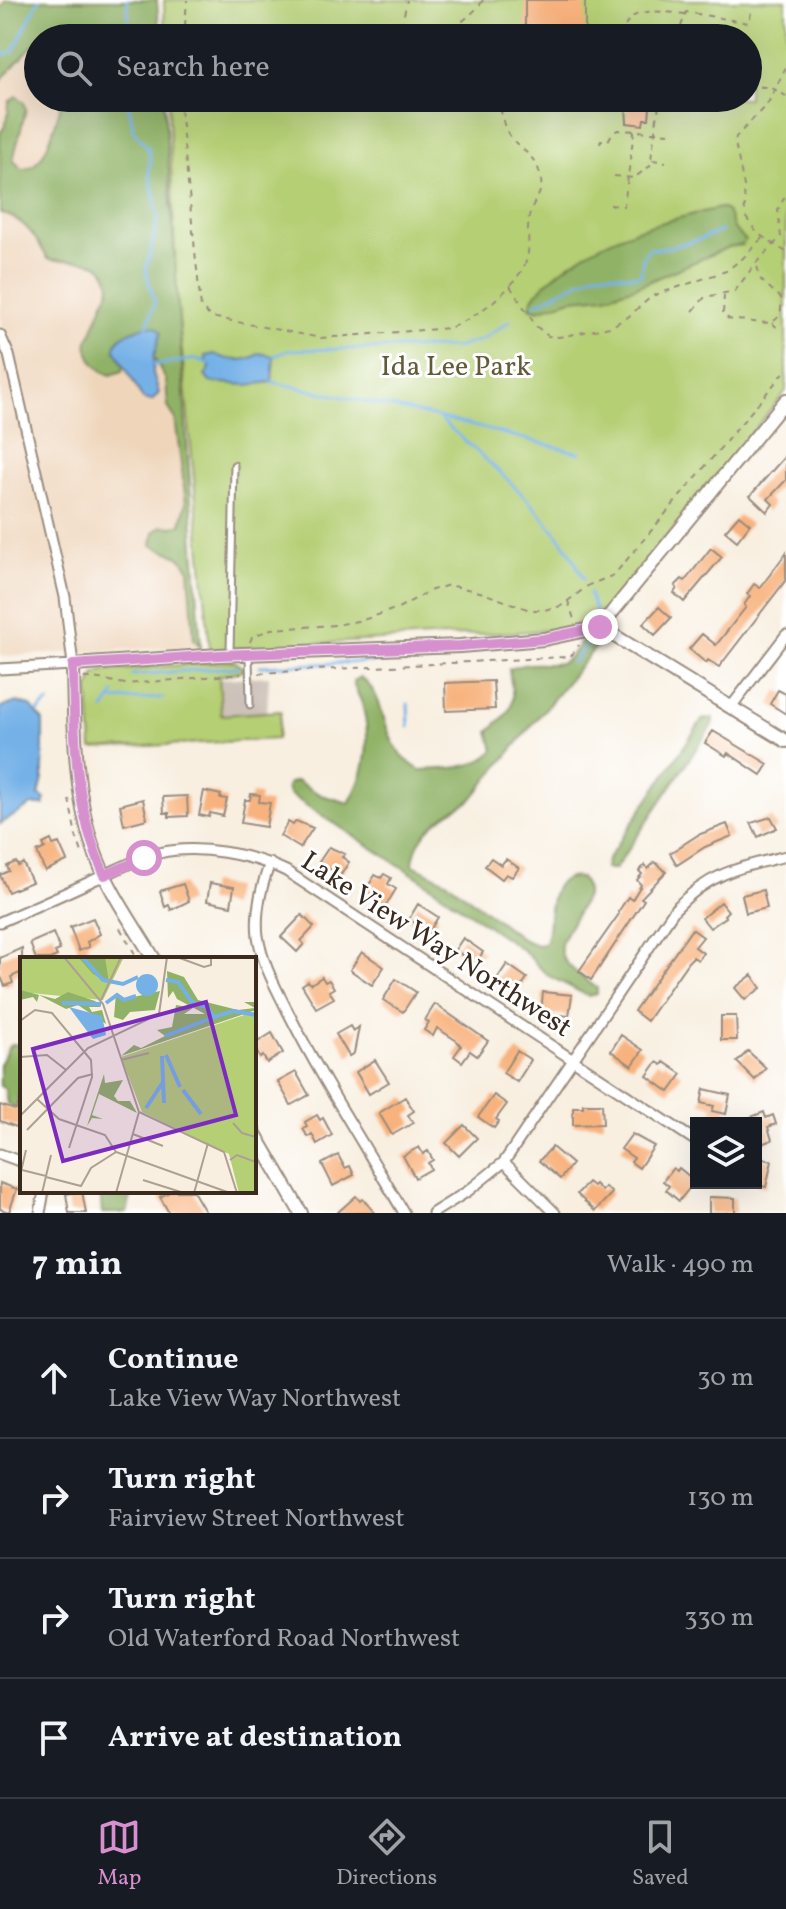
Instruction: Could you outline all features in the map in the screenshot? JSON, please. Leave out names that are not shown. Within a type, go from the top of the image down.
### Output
[{"type":"street","points":[[0,335],[9,355],[65,597],[82,801],[99,878],[153,957]]},
{"type":"street","points":[[0,669],[229,655],[460,646],[577,634],[600,627],[786,400]]},
{"type":"street","points":[[600,627],[786,741]]},
{"type":"street","points":[[731,707],[786,635]]},
{"type":"street","name":"Lake View Way Northwest","points":[[0,922],[144,858],[178,850],[224,854],[270,863],[690,1137]]},
{"type":"street","points":[[433,1213],[468,1191],[504,1162],[675,909],[690,893],[729,870],[786,856]]},
{"type":"street","points":[[270,863],[259,897],[257,916],[267,970],[304,1043],[404,1213]]},
{"type":"street","points":[[256,1135],[301,1213]]},
{"type":"street","points":[[0,1154],[20,1161]]},
{"type":"street","points":[[504,1162],[555,1213]]},
{"type":"street","points":[[40,1213],[44,1193]]},
{"type":"lane","points":[[229,655],[234,465]]},
{"type":"lane","points":[[249,654],[250,705]]},
{"type":"path","points":[[185,24],[187,0]]},
{"type":"path","points":[[402,24],[407,0]]},
{"type":"path","points":[[457,24],[476,11],[483,0]]},
{"type":"path","points":[[627,24],[646,11],[670,11],[749,23],[752,8]]},
{"type":"path","points":[[682,24],[686,14]]},
{"type":"path","points":[[762,109],[786,67]]},
{"type":"path","points":[[762,87],[786,96]]},
{"type":"path","points":[[180,112],[201,308],[211,317],[321,338],[449,328],[476,315],[509,285],[524,266],[528,251],[529,218],[542,191],[534,160],[511,137],[505,127],[502,112]]},
{"type":"path","points":[[614,176],[640,176],[650,166],[658,112]]},
{"type":"path","points":[[760,112],[736,137],[735,143],[744,186],[745,216],[750,226],[786,252]]},
{"type":"path","points":[[610,205],[624,206],[635,124]]},
{"type":"path","points":[[600,144],[601,140],[608,141],[613,132],[655,130],[670,133]]},
{"type":"path","points":[[651,159],[666,162]]},
{"type":"path","points":[[693,311],[705,297],[735,291],[755,264],[775,245],[781,237],[778,210],[786,194]]},
{"type":"path","points":[[509,285],[536,326],[548,336],[559,337],[610,327],[628,317],[652,296],[726,271],[763,237]]},
{"type":"path","points":[[724,294],[722,305],[727,318],[736,322],[771,322],[780,315],[781,298],[766,286],[755,264]]},
{"type":"path","points":[[771,322],[781,331]]},
{"type":"path","points":[[249,654],[252,637],[264,630],[363,620],[449,585],[480,592],[530,610],[561,606],[589,585],[614,575],[786,370]]},
{"type":"path","points":[[73,679],[96,677],[126,684],[249,673],[564,657],[579,645],[568,601]]},
{"type":"path","points":[[68,791],[76,836],[99,878]]},
{"type":"path","points":[[116,920],[137,957]]},
{"type":"shaded area","points":[[0,0],[157,0],[159,24],[24,24],[24,112],[165,112],[202,646],[0,656]]},
{"type":"shaded area","points":[[269,676],[267,712],[221,715],[219,679]]},
{"type":"green space","points":[[6,0],[157,0],[159,24],[24,24],[24,55],[0,81],[0,10]]},
{"type":"green space","name":"Ida Lee Park","points":[[164,0],[786,0],[786,391],[605,612],[568,629],[210,650],[177,298],[169,112],[762,112],[762,24],[165,24]]},
{"type":"green space","points":[[16,96],[24,102],[25,112],[13,160],[22,169],[31,167],[44,152],[59,112],[165,112],[201,648],[194,639],[189,569],[177,556],[152,545],[154,532],[161,526],[181,524],[186,503],[175,418],[168,407],[166,380],[138,328],[115,349],[124,365],[123,371],[111,375],[98,367],[87,344],[110,287],[108,276],[96,264],[48,259],[23,225],[0,213],[0,133],[7,122],[9,102]]},
{"type":"green space","points":[[720,208],[727,211],[734,229],[745,240],[742,245],[729,247],[638,286],[606,296],[572,299],[538,310],[530,307],[545,284],[571,263],[611,240],[652,225]]},
{"type":"green space","points":[[594,637],[600,642],[470,801],[450,812],[425,834],[415,853],[413,865],[448,882],[524,940],[537,945],[544,944],[547,937],[551,903],[559,883],[568,878],[581,878],[586,887],[586,896],[561,946],[567,964],[597,988],[597,994],[588,996],[547,975],[524,951],[289,794],[287,787],[289,783],[297,781],[321,795],[349,803],[366,755],[365,717],[353,681],[360,677],[377,697],[396,748],[406,759],[420,770],[460,767],[479,761],[494,750],[489,732],[512,703],[509,669],[528,664],[559,663],[575,651],[581,641]]},
{"type":"green space","points":[[234,661],[245,670],[219,676],[221,715],[281,711],[277,739],[92,749],[89,689],[95,674]]},
{"type":"green space","points":[[713,718],[713,724],[615,869],[605,869],[607,860],[702,720]]},
{"type":"green space","points":[[9,1046],[20,1046],[20,1106],[16,1108],[7,1104],[5,1089],[0,1086],[0,1065]]},
{"type":"green space","points":[[100,1193],[132,1193],[127,1213],[102,1213]]},
{"type":"water","points":[[147,326],[156,327],[161,332],[153,373],[159,393],[152,401],[143,399],[115,349],[122,337]]},
{"type":"water","points":[[259,353],[274,356],[272,382],[246,385],[210,382],[205,376],[211,366],[207,364],[205,356],[215,354],[243,360]]},
{"type":"water","points":[[17,702],[31,706],[43,721],[43,779],[39,795],[45,799],[44,805],[32,805],[0,824],[0,708]]},
{"type":"building","points":[[525,0],[585,0],[585,24],[525,24]]},
{"type":"building","points":[[626,112],[650,112],[649,119],[644,119],[643,125],[627,123]]},
{"type":"building","points":[[786,455],[786,480],[768,499],[773,504],[767,512],[750,496]]},
{"type":"building","points":[[739,515],[750,524],[737,541],[725,531]]},
{"type":"building","points":[[711,548],[722,557],[684,602],[674,593],[675,586],[682,579],[685,581]]},
{"type":"building","points":[[786,553],[786,580],[719,667],[708,660],[706,663],[689,649],[702,634],[716,645],[746,607],[744,605],[750,596],[747,594],[754,584],[760,588]]},
{"type":"building","points":[[659,607],[671,618],[655,635],[643,624]]},
{"type":"building","points":[[493,681],[495,709],[446,711],[445,683]]},
{"type":"building","points":[[778,690],[786,694],[786,714],[770,704]]},
{"type":"building","points":[[713,731],[768,764],[761,775],[728,753],[726,756],[705,743]]},
{"type":"building","points":[[204,791],[227,799],[223,816],[210,813],[209,817],[199,815]]},
{"type":"building","points":[[251,794],[260,795],[259,802],[270,803],[266,827],[241,823],[245,800],[250,800]]},
{"type":"building","points":[[187,796],[188,816],[169,817],[169,813],[164,813],[163,797]]},
{"type":"building","points":[[143,799],[147,819],[124,825],[120,805]]},
{"type":"building","points":[[771,817],[777,828],[758,837],[751,823]]},
{"type":"building","points":[[296,821],[313,828],[300,848],[280,836],[288,822],[293,825]]},
{"type":"building","points":[[727,824],[732,836],[705,847],[677,865],[670,853],[698,835]]},
{"type":"building","points":[[51,840],[53,845],[59,843],[67,861],[45,871],[37,852]]},
{"type":"building","points":[[329,847],[345,854],[342,857],[349,862],[340,876],[319,862]]},
{"type":"building","points":[[491,858],[501,865],[506,859],[519,868],[512,877],[506,874],[502,879],[485,866]]},
{"type":"building","points":[[16,862],[18,866],[23,863],[32,882],[8,892],[0,875],[9,871],[7,866]]},
{"type":"building","points":[[655,862],[666,872],[641,898],[644,900],[591,980],[579,971],[628,897],[632,900],[641,885],[637,880],[642,874],[639,871],[645,865],[648,869]]},
{"type":"building","points":[[384,874],[391,878],[388,884],[396,889],[385,907],[364,893],[375,875],[381,878]]},
{"type":"building","points":[[210,883],[234,887],[231,906],[207,901]]},
{"type":"building","points":[[183,884],[189,901],[171,910],[169,905],[165,907],[160,891]]},
{"type":"building","points":[[763,890],[767,908],[746,913],[742,895]]},
{"type":"building","points":[[721,902],[728,911],[724,915],[726,917],[710,928],[702,918]]},
{"type":"building","points":[[418,904],[438,917],[429,932],[409,919]]},
{"type":"building","points":[[302,915],[314,927],[301,941],[304,944],[297,952],[281,937]]},
{"type":"building","points":[[93,918],[100,934],[87,942],[89,947],[79,951],[70,927]]},
{"type":"building","points":[[692,929],[703,937],[695,947],[703,953],[698,960],[693,957],[688,962],[647,1021],[634,1011]]},
{"type":"building","points":[[53,933],[60,950],[55,952],[55,957],[35,957],[30,943]]},
{"type":"building","points":[[463,938],[483,952],[475,964],[455,950]]},
{"type":"building","points":[[22,948],[20,973],[11,977],[13,983],[5,986],[0,975],[0,958]]},
{"type":"building","points":[[362,952],[384,967],[372,985],[350,970]]},
{"type":"building","points":[[507,964],[527,978],[517,993],[497,979]]},
{"type":"building","points":[[752,975],[761,988],[745,1000],[735,988]]},
{"type":"building","points":[[322,977],[325,982],[329,980],[334,988],[329,991],[334,998],[316,1008],[302,985],[308,981],[311,984]]},
{"type":"building","points":[[396,979],[416,992],[403,1012],[383,1000]]},
{"type":"building","points":[[543,992],[572,995],[569,1016],[541,1013]]},
{"type":"building","points":[[435,1004],[488,1041],[477,1056],[470,1051],[462,1062],[454,1056],[461,1046],[457,1041],[437,1028],[433,1036],[424,1030],[429,1022],[425,1020]]},
{"type":"building","points":[[721,1016],[736,1016],[737,1040],[721,1040]]},
{"type":"building","points":[[350,1026],[353,1031],[359,1027],[354,1053],[349,1056],[336,1034]]},
{"type":"building","points":[[272,1033],[283,1053],[267,1063],[256,1051],[256,1043]]},
{"type":"building","points":[[621,1035],[643,1050],[632,1066],[611,1051]]},
{"type":"building","points":[[517,1051],[531,1060],[517,1082],[503,1073]]},
{"type":"building","points":[[748,1051],[766,1068],[755,1080],[737,1062]]},
{"type":"building","points":[[375,1060],[389,1082],[369,1094],[356,1072]]},
{"type":"building","points":[[657,1062],[662,1065],[664,1062],[682,1074],[669,1092],[647,1076]]},
{"type":"building","points":[[296,1072],[309,1095],[291,1105],[278,1082]]},
{"type":"building","points":[[704,1089],[730,1095],[726,1114],[712,1111],[714,1106],[701,1103]]},
{"type":"building","points":[[494,1095],[507,1104],[496,1119],[499,1121],[494,1128],[478,1117]]},
{"type":"building","points":[[405,1097],[414,1111],[408,1115],[413,1123],[392,1135],[379,1113]]},
{"type":"building","points":[[20,1098],[20,1128],[0,1121],[0,1105],[16,1110]]},
{"type":"building","points":[[583,1104],[602,1104],[603,1124],[573,1125],[573,1107],[583,1107]]},
{"type":"building","points":[[764,1112],[766,1118],[773,1115],[776,1124],[768,1127],[772,1140],[762,1144],[762,1117],[751,1117]]},
{"type":"building","points":[[317,1115],[320,1120],[323,1118],[332,1135],[317,1144],[312,1134],[308,1137],[303,1129],[307,1127],[305,1122]]},
{"type":"building","points":[[464,1125],[477,1138],[459,1156],[446,1143]]},
{"type":"building","points":[[632,1134],[654,1146],[639,1168],[631,1162],[634,1158],[621,1149]]},
{"type":"building","points":[[419,1147],[423,1154],[428,1151],[433,1160],[428,1163],[431,1169],[415,1178],[403,1156]]},
{"type":"building","points":[[552,1147],[572,1164],[560,1179],[539,1161]]},
{"type":"building","points":[[338,1155],[345,1168],[350,1166],[354,1175],[333,1186],[322,1164]]},
{"type":"building","points":[[762,1158],[772,1161],[766,1187],[762,1186]]},
{"type":"building","points":[[673,1168],[677,1171],[679,1168],[690,1177],[690,1187],[679,1201],[666,1190],[669,1186],[663,1181]]},
{"type":"building","points":[[588,1182],[602,1191],[605,1187],[612,1193],[595,1211],[577,1194]]},
{"type":"building","points":[[0,1183],[17,1189],[9,1212],[0,1209]]},
{"type":"building","points":[[82,1193],[86,1213],[69,1213],[66,1194]]},
{"type":"building","points":[[167,1193],[194,1193],[206,1213],[169,1213],[160,1197]]},
{"type":"building","points":[[356,1196],[360,1201],[363,1199],[375,1213],[337,1213]]},
{"type":"building","points":[[709,1197],[735,1198],[735,1213],[709,1213]]},
{"type":"waterway","points":[[27,24],[39,0]]},
{"type":"waterway","points":[[127,0],[129,24]]},
{"type":"waterway","points":[[0,55],[13,52],[24,30]]},
{"type":"waterway","points":[[130,112],[134,131],[148,148],[149,172],[158,217],[146,271],[155,303],[147,326]]},
{"type":"waterway","points":[[535,304],[597,273],[641,275],[643,257],[649,249],[685,243],[721,231]]},
{"type":"waterway","points":[[274,356],[290,350],[459,347],[481,340],[510,321]]},
{"type":"waterway","points":[[154,365],[197,359],[212,365]]},
{"type":"waterway","points":[[272,382],[438,417],[580,453]]},
{"type":"waterway","points":[[441,420],[536,508],[566,546],[584,579]]},
{"type":"waterway","points":[[589,593],[597,616]]},
{"type":"waterway","points":[[572,663],[589,642]]},
{"type":"waterway","points":[[260,666],[399,661]]},
{"type":"waterway","points":[[132,675],[237,667]]},
{"type":"waterway","points":[[104,710],[115,693]]},
{"type":"waterway","points":[[111,700],[163,698]]},
{"type":"waterway","points":[[38,712],[49,702]]},
{"type":"waterway","points":[[408,704],[409,727]]},
{"type":"route","points":[[144,858],[105,875],[94,852],[82,801],[73,665],[219,655],[460,646],[544,639],[600,627]]}]
